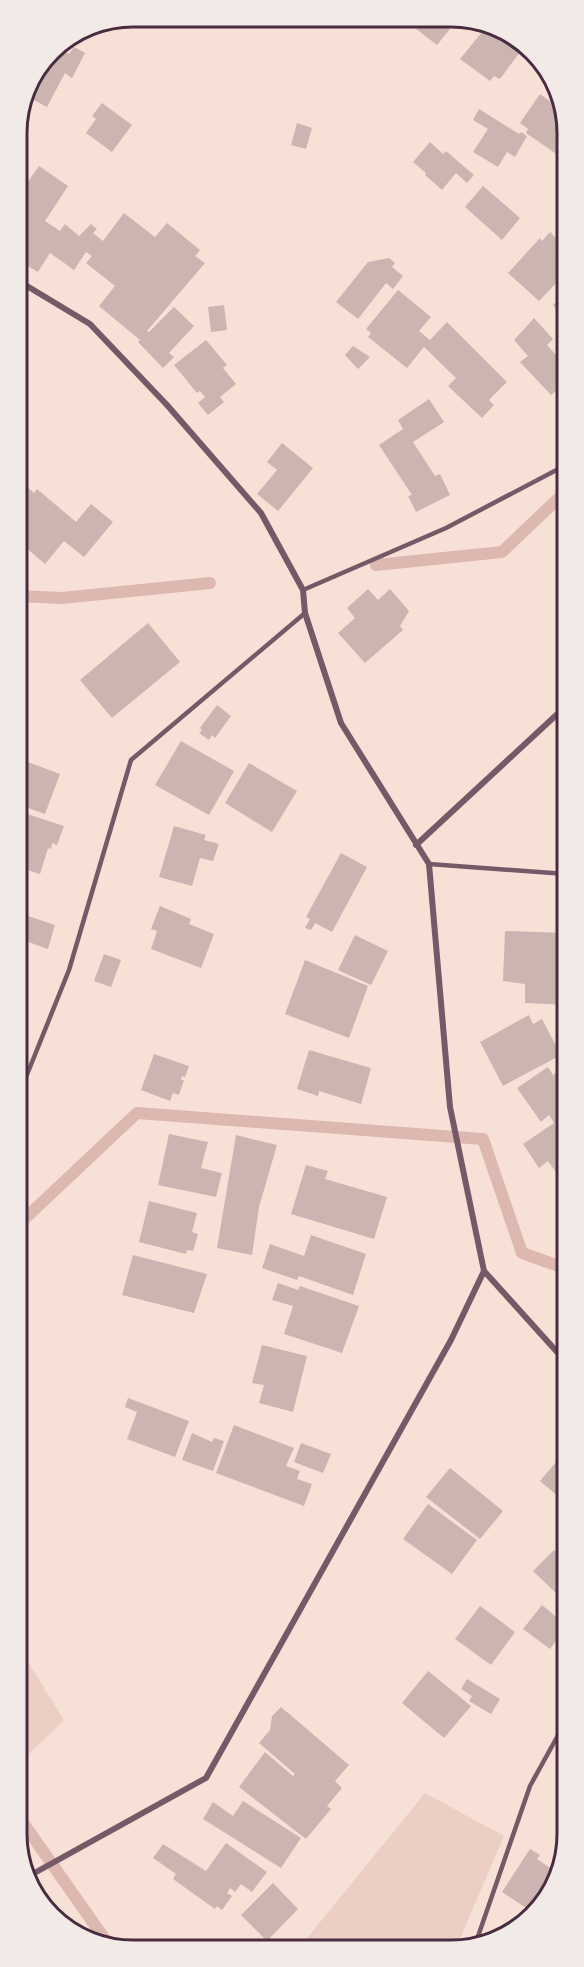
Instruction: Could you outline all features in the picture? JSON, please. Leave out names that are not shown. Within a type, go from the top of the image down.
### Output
[{"type":"street","points":[[27,286],[90,324],[167,405],[261,513],[303,590],[305,613],[341,723],[429,864],[450,1107],[484,1271],[557,1353]]},
{"type":"street","points":[[416,845],[557,714]]},
{"type":"street","points":[[35,1873],[206,1778],[451,1340],[484,1271]]},
{"type":"lane","points":[[303,590],[446,528],[557,470]]},
{"type":"lane","points":[[27,1075],[69,970],[131,760],[305,613]]},
{"type":"lane","points":[[429,864],[557,873]]},
{"type":"lane","points":[[478,1936],[530,1786],[557,1737]]},
{"type":"shaded area","points":[[27,1660],[64,1720],[27,1756]]},
{"type":"shaded area","points":[[425,1793],[504,1836],[460,1939],[306,1940]]},
{"type":"building","points":[[414,27],[452,27],[437,45]]},
{"type":"building","points":[[482,32],[504,41],[520,52],[500,79],[494,76],[490,81],[460,59]]},
{"type":"building","points":[[74,47],[85,53],[72,78],[65,73],[47,107],[33,99],[49,68],[65,52],[69,54]]},
{"type":"building","points":[[540,94],[552,103],[556,119],[557,154],[526,133],[528,129],[520,123]]},
{"type":"building","points":[[102,103],[132,125],[112,152],[86,133],[96,119],[92,116]]},
{"type":"building","points":[[479,109],[519,134],[521,132],[527,136],[515,157],[507,152],[498,167],[473,152],[488,129],[473,120]]},
{"type":"building","points":[[297,123],[312,128],[306,149],[291,145]]},
{"type":"building","points":[[430,142],[443,154],[446,151],[474,175],[467,183],[456,173],[442,190],[413,162]]},
{"type":"building","points":[[39,166],[68,186],[45,221],[60,231],[65,224],[79,236],[91,224],[97,229],[93,233],[103,241],[124,213],[155,237],[167,223],[200,250],[195,256],[205,263],[147,331],[149,332],[174,307],[194,326],[169,353],[174,357],[163,368],[138,342],[140,340],[99,306],[115,286],[86,263],[92,256],[86,252],[74,270],[50,253],[38,272],[27,266],[27,183]]},
{"type":"building","points":[[483,186],[520,218],[502,240],[465,207]]},
{"type":"building","points":[[550,232],[557,239],[555,252],[557,254],[557,282],[539,301],[508,273],[540,238],[542,241]]},
{"type":"building","points":[[389,258],[395,263],[392,267],[403,276],[393,289],[386,283],[358,319],[336,302],[368,262]]},
{"type":"building","points":[[398,290],[431,317],[419,331],[430,340],[447,322],[507,382],[489,400],[494,405],[482,418],[448,386],[456,378],[424,347],[407,368],[368,337],[371,333],[366,329]]},
{"type":"building","points":[[224,305],[227,330],[211,332],[208,307]]},
{"type":"building","points":[[534,318],[553,339],[547,345],[557,356],[557,390],[551,395],[520,362],[528,356],[514,340]]},
{"type":"building","points":[[206,340],[227,365],[223,368],[236,384],[220,397],[224,402],[208,415],[198,403],[205,397],[200,391],[197,393],[174,365]]},
{"type":"building","points":[[353,346],[370,357],[358,369],[345,355]]},
{"type":"building","points":[[429,399],[444,422],[413,442],[435,476],[440,474],[450,495],[416,512],[408,496],[412,495],[379,445],[403,429],[398,420]]},
{"type":"building","points":[[282,443],[313,468],[278,511],[257,494],[277,470],[267,462]]},
{"type":"building","points":[[27,487],[34,493],[37,489],[76,522],[91,504],[113,522],[84,557],[64,541],[45,564],[27,549]]},
{"type":"building","points":[[368,589],[378,600],[390,589],[409,611],[400,626],[403,630],[365,663],[338,633],[355,618],[347,608]]},
{"type":"building","points":[[148,623],[180,662],[112,718],[80,680]]},
{"type":"building","points":[[217,705],[231,716],[215,738],[212,735],[209,740],[199,733],[202,730],[200,728]]},
{"type":"building","points":[[181,741],[234,771],[209,815],[155,785]]},
{"type":"building","points":[[27,762],[60,774],[45,814],[27,808]]},
{"type":"building","points":[[249,763],[297,791],[272,832],[225,803]]},
{"type":"building","points":[[27,814],[64,826],[57,845],[52,843],[51,849],[48,848],[40,874],[27,870]]},
{"type":"building","points":[[174,826],[206,835],[204,840],[219,844],[213,861],[200,858],[192,886],[159,877]]},
{"type":"building","points":[[341,853],[367,867],[332,932],[315,923],[311,930],[305,928],[310,919],[306,917]]},
{"type":"building","points":[[160,906],[191,919],[189,924],[214,934],[201,968],[151,949],[157,931],[151,929]]},
{"type":"building","points":[[28,916],[55,925],[48,949],[27,942]]},
{"type":"building","points":[[505,931],[557,933],[557,1005],[525,1003],[525,984],[503,981]]},
{"type":"building","points":[[355,935],[388,951],[371,985],[338,970]]},
{"type":"building","points":[[104,954],[121,960],[111,987],[94,981]]},
{"type":"building","points":[[305,960],[368,986],[349,1038],[285,1014]]},
{"type":"building","points":[[529,1015],[533,1024],[542,1019],[557,1047],[557,1057],[503,1086],[480,1042]]},
{"type":"building","points":[[309,1050],[371,1068],[361,1104],[319,1091],[318,1096],[297,1089]]},
{"type":"building","points":[[154,1054],[189,1066],[185,1077],[182,1076],[181,1080],[184,1080],[179,1095],[173,1093],[170,1101],[141,1090]]},
{"type":"building","points":[[548,1067],[553,1075],[557,1072],[557,1174],[548,1161],[539,1168],[523,1144],[554,1123],[549,1115],[541,1122],[517,1088]]},
{"type":"building","points":[[169,1134],[208,1142],[201,1168],[222,1173],[216,1197],[158,1185]]},
{"type":"building","points":[[236,1135],[277,1145],[259,1207],[252,1255],[217,1248]]},
{"type":"building","points":[[306,1165],[328,1171],[325,1179],[387,1197],[374,1239],[291,1214]]},
{"type":"building","points":[[149,1201],[197,1213],[192,1232],[198,1234],[193,1251],[187,1250],[186,1254],[139,1242]]},
{"type":"building","points":[[311,1235],[366,1254],[353,1295],[299,1276],[297,1280],[262,1268],[270,1244],[304,1256]]},
{"type":"building","points":[[133,1255],[207,1274],[194,1313],[122,1295]]},
{"type":"building","points":[[278,1283],[298,1290],[300,1286],[359,1306],[342,1353],[284,1334],[293,1306],[272,1300]]},
{"type":"building","points":[[262,1345],[307,1356],[293,1412],[259,1403],[264,1385],[252,1383]]},
{"type":"building","points":[[128,1398],[189,1421],[175,1457],[127,1439],[137,1412],[125,1407]]},
{"type":"building","points":[[234,1425],[294,1448],[286,1466],[300,1471],[297,1479],[312,1484],[304,1506],[216,1473]]},
{"type":"building","points":[[192,1433],[212,1442],[214,1438],[224,1441],[213,1471],[182,1460]]},
{"type":"building","points":[[301,1443],[331,1454],[323,1473],[294,1462]]},
{"type":"building","points":[[557,1461],[557,1495],[540,1481]]},
{"type":"building","points":[[450,1468],[503,1511],[480,1539],[426,1497]]},
{"type":"building","points":[[428,1504],[477,1540],[452,1574],[403,1539]]},
{"type":"building","points":[[554,1550],[557,1553],[557,1594],[533,1571]]},
{"type":"building","points":[[542,1605],[557,1618],[557,1640],[550,1649],[523,1629]]},
{"type":"building","points":[[480,1606],[515,1632],[491,1665],[455,1639]]},
{"type":"building","points":[[428,1671],[471,1706],[444,1738],[402,1703]]},
{"type":"building","points":[[467,1679],[500,1699],[491,1714],[469,1701],[472,1696],[461,1689]]},
{"type":"building","points":[[281,1707],[349,1765],[335,1781],[342,1788],[327,1806],[331,1809],[306,1839],[239,1787],[265,1752],[293,1776],[295,1774],[259,1743],[270,1730],[272,1716]]},
{"type":"building","points":[[243,1801],[301,1838],[281,1868],[203,1819],[213,1802],[233,1816]]},
{"type":"building","points":[[226,1843],[267,1872],[252,1892],[241,1884],[235,1892],[230,1888],[227,1893],[232,1896],[222,1910],[217,1906],[215,1909],[173,1879],[176,1874],[153,1858],[163,1844],[206,1871]]},
{"type":"building","points":[[530,1849],[540,1855],[537,1859],[551,1868],[539,1893],[527,1908],[502,1892]]},
{"type":"building","points":[[273,1883],[298,1909],[268,1940],[241,1915]]},
{"type":"waterway","points":[[376,565],[502,552],[557,500]]},
{"type":"waterway","points":[[27,596],[62,598],[210,583]]},
{"type":"waterway","points":[[27,1217],[137,1113],[483,1139],[522,1253],[557,1265]]},
{"type":"waterway","points":[[27,1828],[102,1935]]}]
